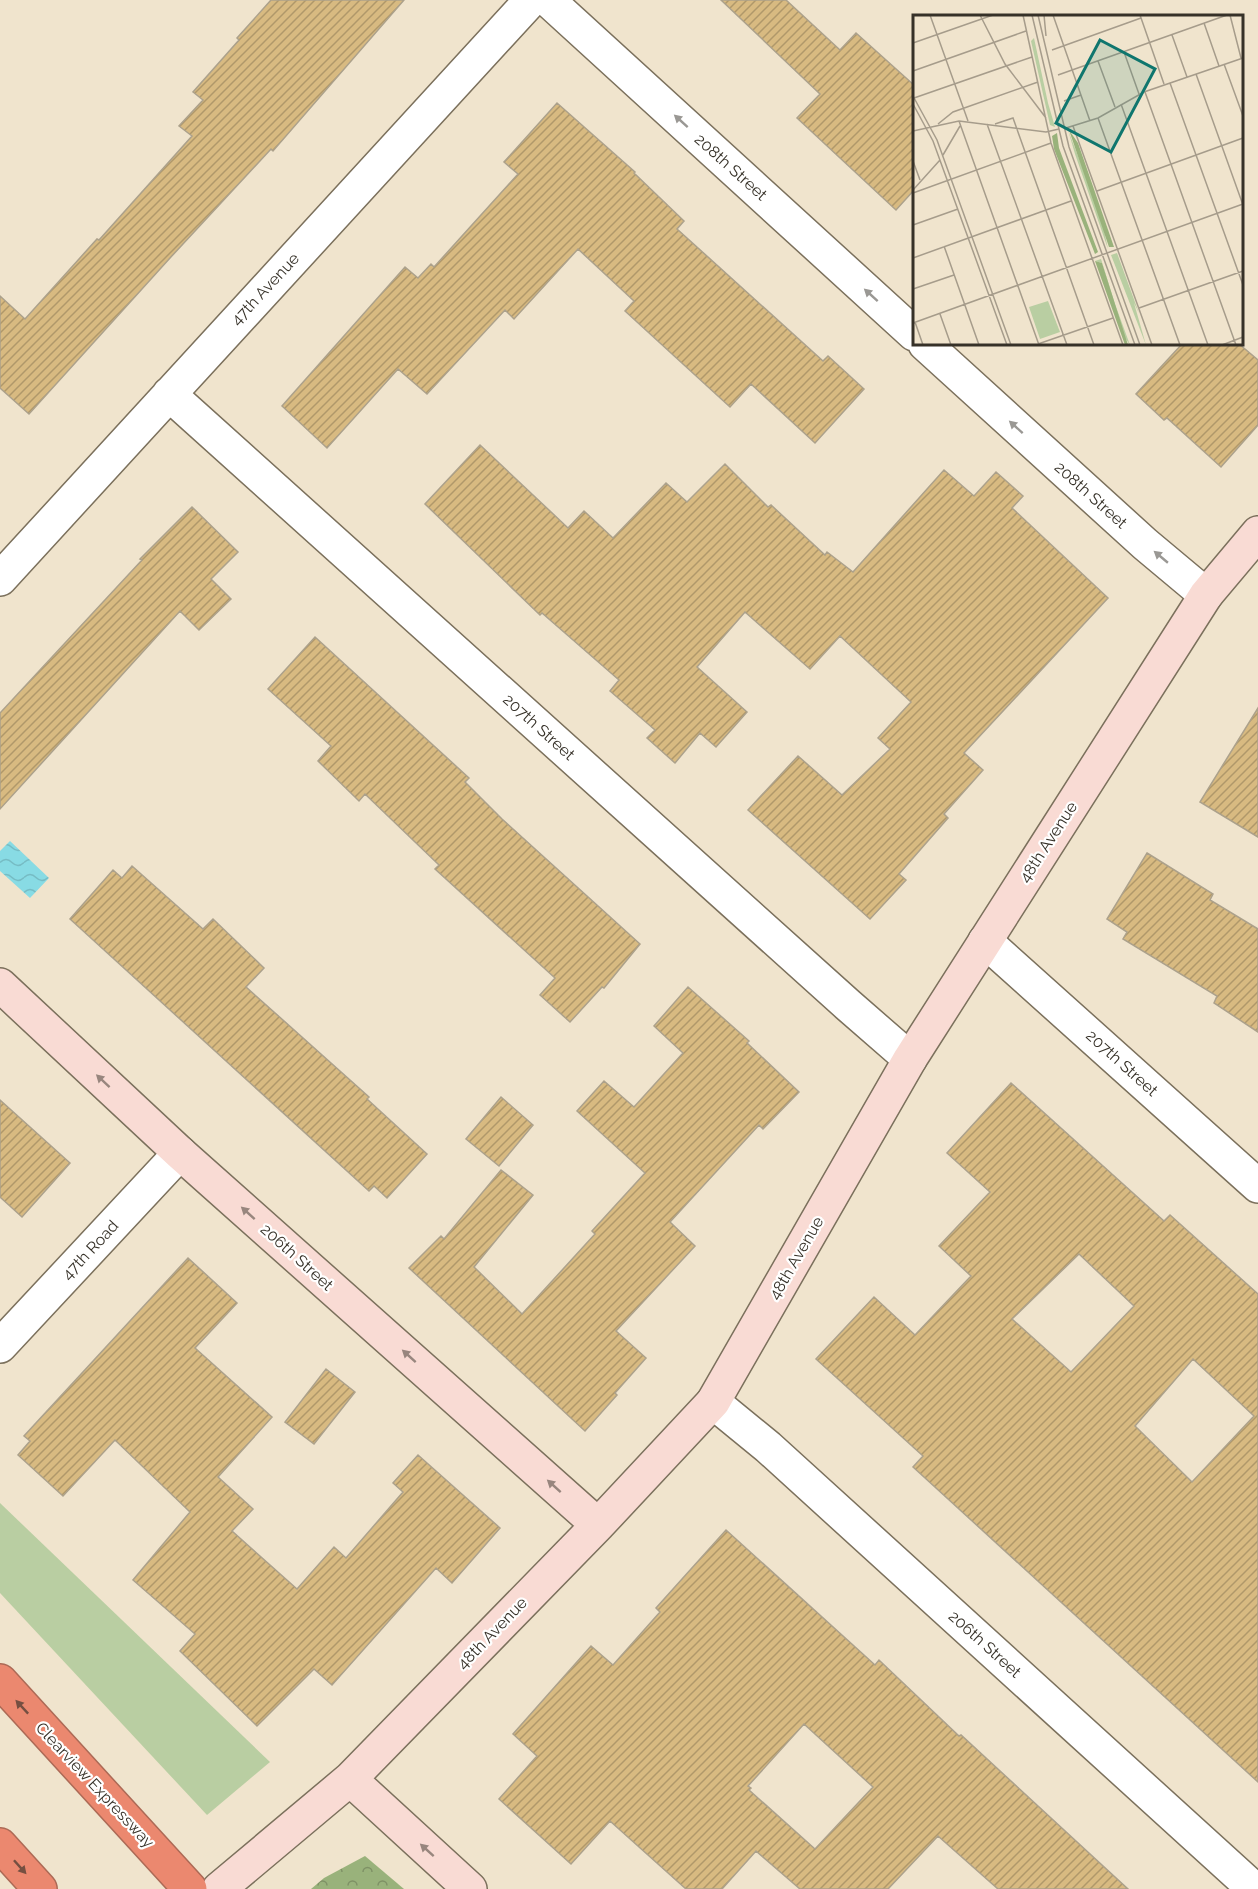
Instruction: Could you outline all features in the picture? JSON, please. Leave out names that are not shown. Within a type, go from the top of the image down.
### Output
[{"type":"highway","name":"Clearview Expressway","points":[[0,1681],[190,1889]]},
{"type":"highway","points":[[0,1845],[40,1889]]},
{"type":"street","name":"47th Avenue","points":[[0,579],[531,0]]},
{"type":"street","name":"208th Street","points":[[548,0],[913,332]]},
{"type":"street","name":"208th Street","points":[[926,345],[1145,544],[1206,595]]},
{"type":"street","name":"207th Street","points":[[169,394],[910,1059]]},
{"type":"street","name":"48th Avenue","points":[[219,1889],[350,1779],[598,1525],[713,1402],[910,1059],[1206,595],[1258,533]]},
{"type":"street","name":"207th Street","points":[[985,941],[1258,1186]]},
{"type":"street","name":"206th Street","points":[[0,985],[180,1153],[598,1525]]},
{"type":"street","name":"47th Road","points":[[0,1347],[180,1153]]},
{"type":"street","name":"206th Street","points":[[713,1402],[768,1447],[1254,1889]]},
{"type":"street","points":[[350,1779],[470,1889]]},
{"type":"green space","points":[[0,1503],[270,1762],[207,1815],[0,1593]]},
{"type":"green space","points":[[365,1856],[404,1889],[311,1889],[324,1878]]},
{"type":"water","points":[[10,841],[49,878],[30,898],[0,871],[0,851]]},
{"type":"building","points":[[271,0],[404,0],[273,151],[271,149],[29,414],[0,388],[0,296],[25,319],[97,239],[99,240],[192,136],[179,126],[203,100],[193,92]]},
{"type":"building","points":[[721,0],[786,0],[840,50],[856,33],[913,84],[913,191],[896,210],[797,118],[820,94]]},
{"type":"building","points":[[557,103],[635,172],[684,221],[677,229],[823,361],[828,356],[864,389],[815,443],[751,384],[730,407],[625,311],[634,301],[578,249],[514,319],[505,310],[427,394],[398,369],[327,448],[282,406],[405,267],[418,278],[431,264],[434,267],[518,174],[504,162]]},
{"type":"building","points":[[1181,345],[1240,345],[1258,360],[1258,425],[1221,467],[1167,418],[1164,420],[1136,394]]},
{"type":"building","points":[[480,445],[568,528],[584,511],[613,538],[666,483],[687,502],[725,464],[768,507],[771,505],[825,555],[827,552],[853,572],[944,470],[974,496],[996,472],[1023,496],[1012,508],[1108,598],[964,753],[983,770],[944,814],[948,818],[899,874],[906,880],[870,919],[748,810],[798,756],[842,795],[890,749],[878,738],[911,702],[840,636],[810,669],[745,612],[697,667],[747,712],[716,747],[700,733],[675,763],[647,738],[655,730],[610,691],[619,680],[542,613],[540,615],[425,504]]},
{"type":"building","points":[[192,507],[238,552],[211,579],[231,599],[199,630],[180,611],[0,809],[0,713],[142,560],[140,559]]},
{"type":"building","points":[[315,637],[469,778],[465,782],[502,819],[640,944],[604,988],[602,987],[570,1022],[540,995],[555,978],[435,869],[439,865],[365,794],[359,801],[318,761],[331,746],[268,689]]},
{"type":"building","points":[[1258,708],[1258,837],[1200,802]]},
{"type":"building","points":[[1147,853],[1213,894],[1210,900],[1258,929],[1258,1032],[1214,1003],[1217,996],[1123,939],[1127,932],[1107,919]]},
{"type":"building","points":[[132,866],[203,929],[213,919],[264,968],[246,987],[369,1097],[367,1099],[427,1154],[387,1198],[374,1186],[369,1191],[70,919],[113,870],[122,878]]},
{"type":"building","points":[[688,987],[749,1041],[747,1043],[799,1092],[763,1129],[759,1125],[670,1222],[695,1246],[616,1331],[646,1358],[585,1431],[409,1268],[441,1236],[444,1239],[501,1170],[533,1195],[474,1267],[522,1314],[595,1234],[592,1231],[645,1173],[577,1111],[604,1081],[634,1107],[683,1053],[654,1026]]},
{"type":"building","points":[[1011,1083],[1164,1221],[1170,1215],[1258,1294],[1258,1782],[913,1467],[923,1456],[816,1359],[874,1297],[915,1335],[971,1276],[939,1246],[990,1192],[947,1153]],"holes":[[[1079,1254],[1134,1306],[1071,1372],[1012,1319]],[[1193,1359],[1254,1416],[1192,1482],[1135,1426]]]},
{"type":"building","points":[[501,1097],[533,1125],[499,1166],[466,1139]]},
{"type":"building","points":[[0,1100],[70,1163],[22,1217],[0,1197]]},
{"type":"building","points":[[188,1258],[237,1303],[195,1348],[272,1417],[218,1477],[253,1509],[232,1531],[297,1589],[334,1547],[346,1558],[403,1492],[393,1483],[418,1455],[500,1528],[452,1583],[436,1568],[332,1685],[314,1669],[257,1726],[180,1651],[195,1634],[133,1580],[190,1512],[115,1440],[63,1496],[18,1455],[30,1441],[24,1436]]},
{"type":"building","points":[[326,1369],[355,1392],[314,1444],[285,1422]]},
{"type":"building","points":[[726,1530],[875,1665],[879,1660],[1128,1889],[998,1889],[938,1836],[888,1889],[800,1889],[756,1851],[722,1889],[686,1889],[610,1821],[571,1864],[499,1799],[537,1756],[513,1734],[591,1646],[613,1665],[660,1612],[656,1608]],"holes":[[[804,1724],[873,1787],[815,1849],[749,1790],[751,1788],[748,1786]]]}]
